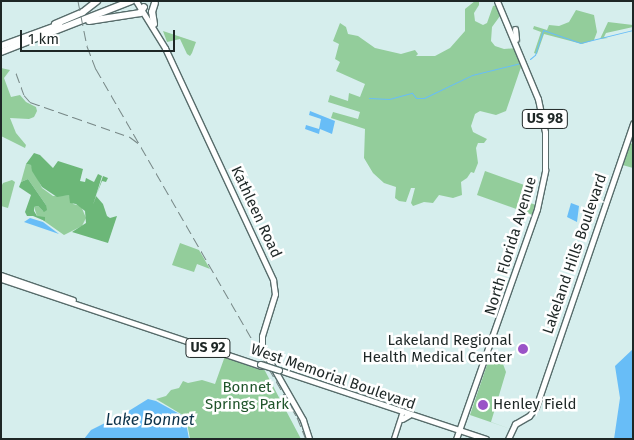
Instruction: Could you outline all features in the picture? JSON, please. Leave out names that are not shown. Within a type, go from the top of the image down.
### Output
[{"type":"highway","points":[[31,35],[83,12],[97,1]]},
{"type":"highway","points":[[1,46],[119,1]]},
{"type":"highway","points":[[1,52],[131,1]]},
{"type":"highway","points":[[22,44],[92,20],[156,2]]},
{"type":"highway","points":[[154,24],[152,12],[156,2]]},
{"type":"main road","name":"US 98","points":[[498,1],[512,31]]},
{"type":"main road","name":"Kathleen Road","points":[[142,6],[154,24],[275,280],[277,290],[264,330],[263,341],[266,353],[301,412],[310,439]]},
{"type":"main road","name":"Kathleen Road","points":[[142,6],[165,47],[196,120],[275,286],[274,298],[261,343],[264,354],[303,420],[310,439]]},
{"type":"main road","name":"North Florida Avenue","points":[[512,31],[526,66]]},
{"type":"main road","name":"North Florida Avenue","points":[[459,434],[531,232],[543,193],[548,165],[546,127],[540,99],[519,52],[512,31]]},
{"type":"main road","name":"North Florida Avenue","points":[[459,434],[520,262],[542,189],[546,154],[543,118],[533,82]]},
{"type":"main road","name":"Lakeland Hills Boulevard","points":[[509,439],[513,427],[534,410],[562,336],[633,123]]},
{"type":"main road","points":[[531,232],[533,221]]},
{"type":"main road","points":[[257,245],[263,253]]},
{"type":"main road","name":"US 92","points":[[1,275],[99,311]]},
{"type":"main road","name":"West Memorial Boulevard","points":[[1,279],[261,365]]},
{"type":"main road","name":"West Memorial Boulevard","points":[[99,311],[130,324],[159,330],[403,412],[459,434]]},
{"type":"main road","points":[[466,418],[472,397]]},
{"type":"main road","points":[[395,439],[403,412]]},
{"type":"main road","name":"US 92","points":[[459,434],[479,439]]},
{"type":"main road","name":"US 92","points":[[459,434],[486,439]]},
{"type":"green space","points":[[475,1],[479,1],[479,5],[474,13],[475,21],[483,25],[487,23],[493,6],[496,5],[500,16],[492,27],[491,41],[495,46],[504,49],[516,48],[521,67],[506,111],[496,115],[480,111],[475,114],[471,126],[473,132],[487,139],[484,143],[478,143],[476,148],[478,163],[474,173],[471,172],[461,182],[462,195],[453,198],[439,195],[433,203],[424,202],[413,206],[411,203],[415,188],[411,188],[406,202],[399,201],[395,198],[396,187],[384,183],[373,173],[364,158],[365,129],[331,118],[333,112],[358,119],[360,112],[328,102],[330,95],[348,101],[349,93],[360,97],[365,84],[336,71],[340,62],[335,59],[339,44],[333,41],[340,23],[346,27],[348,34],[358,36],[375,48],[401,54],[415,50],[418,54],[416,56],[435,56],[450,48],[465,31],[465,9]]},
{"type":"green space","points":[[576,10],[594,15],[597,32],[594,40],[582,44],[544,34],[537,54],[534,53],[541,32],[533,29],[534,26],[547,30],[549,25],[559,26],[569,22]]},
{"type":"green space","points":[[608,22],[633,25],[633,27],[606,33],[604,37],[608,38],[600,39]]},
{"type":"green space","points":[[163,31],[196,42],[190,56],[187,54],[180,39],[167,42]]},
{"type":"green space","points":[[1,68],[10,70],[4,78],[11,97],[20,95],[26,102],[36,107],[37,111],[34,117],[29,119],[10,118],[16,133],[26,145],[25,148],[1,136]]},
{"type":"green space","points":[[627,142],[633,144],[633,168],[619,164]]},
{"type":"green space","points":[[34,153],[40,155],[53,168],[58,161],[83,169],[80,181],[85,182],[86,178],[94,182],[98,174],[102,176],[93,205],[96,196],[103,204],[107,216],[110,218],[117,216],[108,243],[72,232],[86,223],[85,211],[76,204],[70,203],[69,195],[57,197],[42,187],[32,171],[31,165],[26,164]]},
{"type":"green space","points":[[26,164],[31,165],[42,188],[53,196],[69,195],[73,204],[81,206],[86,218],[82,226],[64,235],[37,216],[34,207],[38,206],[43,211],[46,205],[28,179],[21,182]]},
{"type":"green space","points":[[485,171],[530,187],[525,201],[536,205],[533,215],[477,195]]},
{"type":"green space","points":[[103,176],[108,178],[106,182],[102,181],[97,194]]},
{"type":"green space","points":[[28,179],[46,205],[47,210],[44,212],[38,206],[34,207],[37,216],[45,217],[45,221],[33,216],[27,216],[25,212],[31,195],[19,187],[21,182]]},
{"type":"green space","points":[[12,180],[15,182],[8,208],[1,206],[1,187],[3,183]]},
{"type":"green space","points":[[180,243],[199,250],[210,269],[197,264],[194,272],[172,265]]},
{"type":"green space","name":"Bonnet Springs Park","points":[[225,356],[264,369],[301,439],[190,439],[186,417],[156,399],[166,396],[171,390],[179,388],[183,381],[188,383],[202,380],[215,384]]},
{"type":"green space","points":[[489,359],[503,364],[506,372],[491,422],[511,429],[470,415]]},
{"type":"water","points":[[310,111],[335,121],[332,134],[320,129],[319,134],[305,129],[306,125],[319,129],[321,119],[309,115]]},
{"type":"water","points":[[571,203],[579,206],[577,222],[567,217]]},
{"type":"water","points":[[30,218],[43,222],[59,234],[24,222]]},
{"type":"water","points":[[633,349],[633,439],[614,439],[620,398],[615,366]]},
{"type":"water","name":"Lake Bonnet","points":[[148,399],[156,401],[185,417],[189,439],[84,439],[91,430]]},
{"type":"waterway","points":[[530,59],[535,55],[543,30],[580,43],[633,30]]},
{"type":"waterway","points":[[369,98],[389,99],[412,93],[416,98],[424,98],[472,75],[520,63]]},
{"type":"railway","points":[[78,1],[87,46],[96,69],[297,417],[306,439]]},
{"type":"railway","points":[[16,73],[24,95],[30,102],[130,137],[138,143]]},
{"type":"place","name":"Lakeland Regional Health Medical Center","points":[[523,349]]},
{"type":"place","name":"Henley Field","points":[[483,405]]}]
